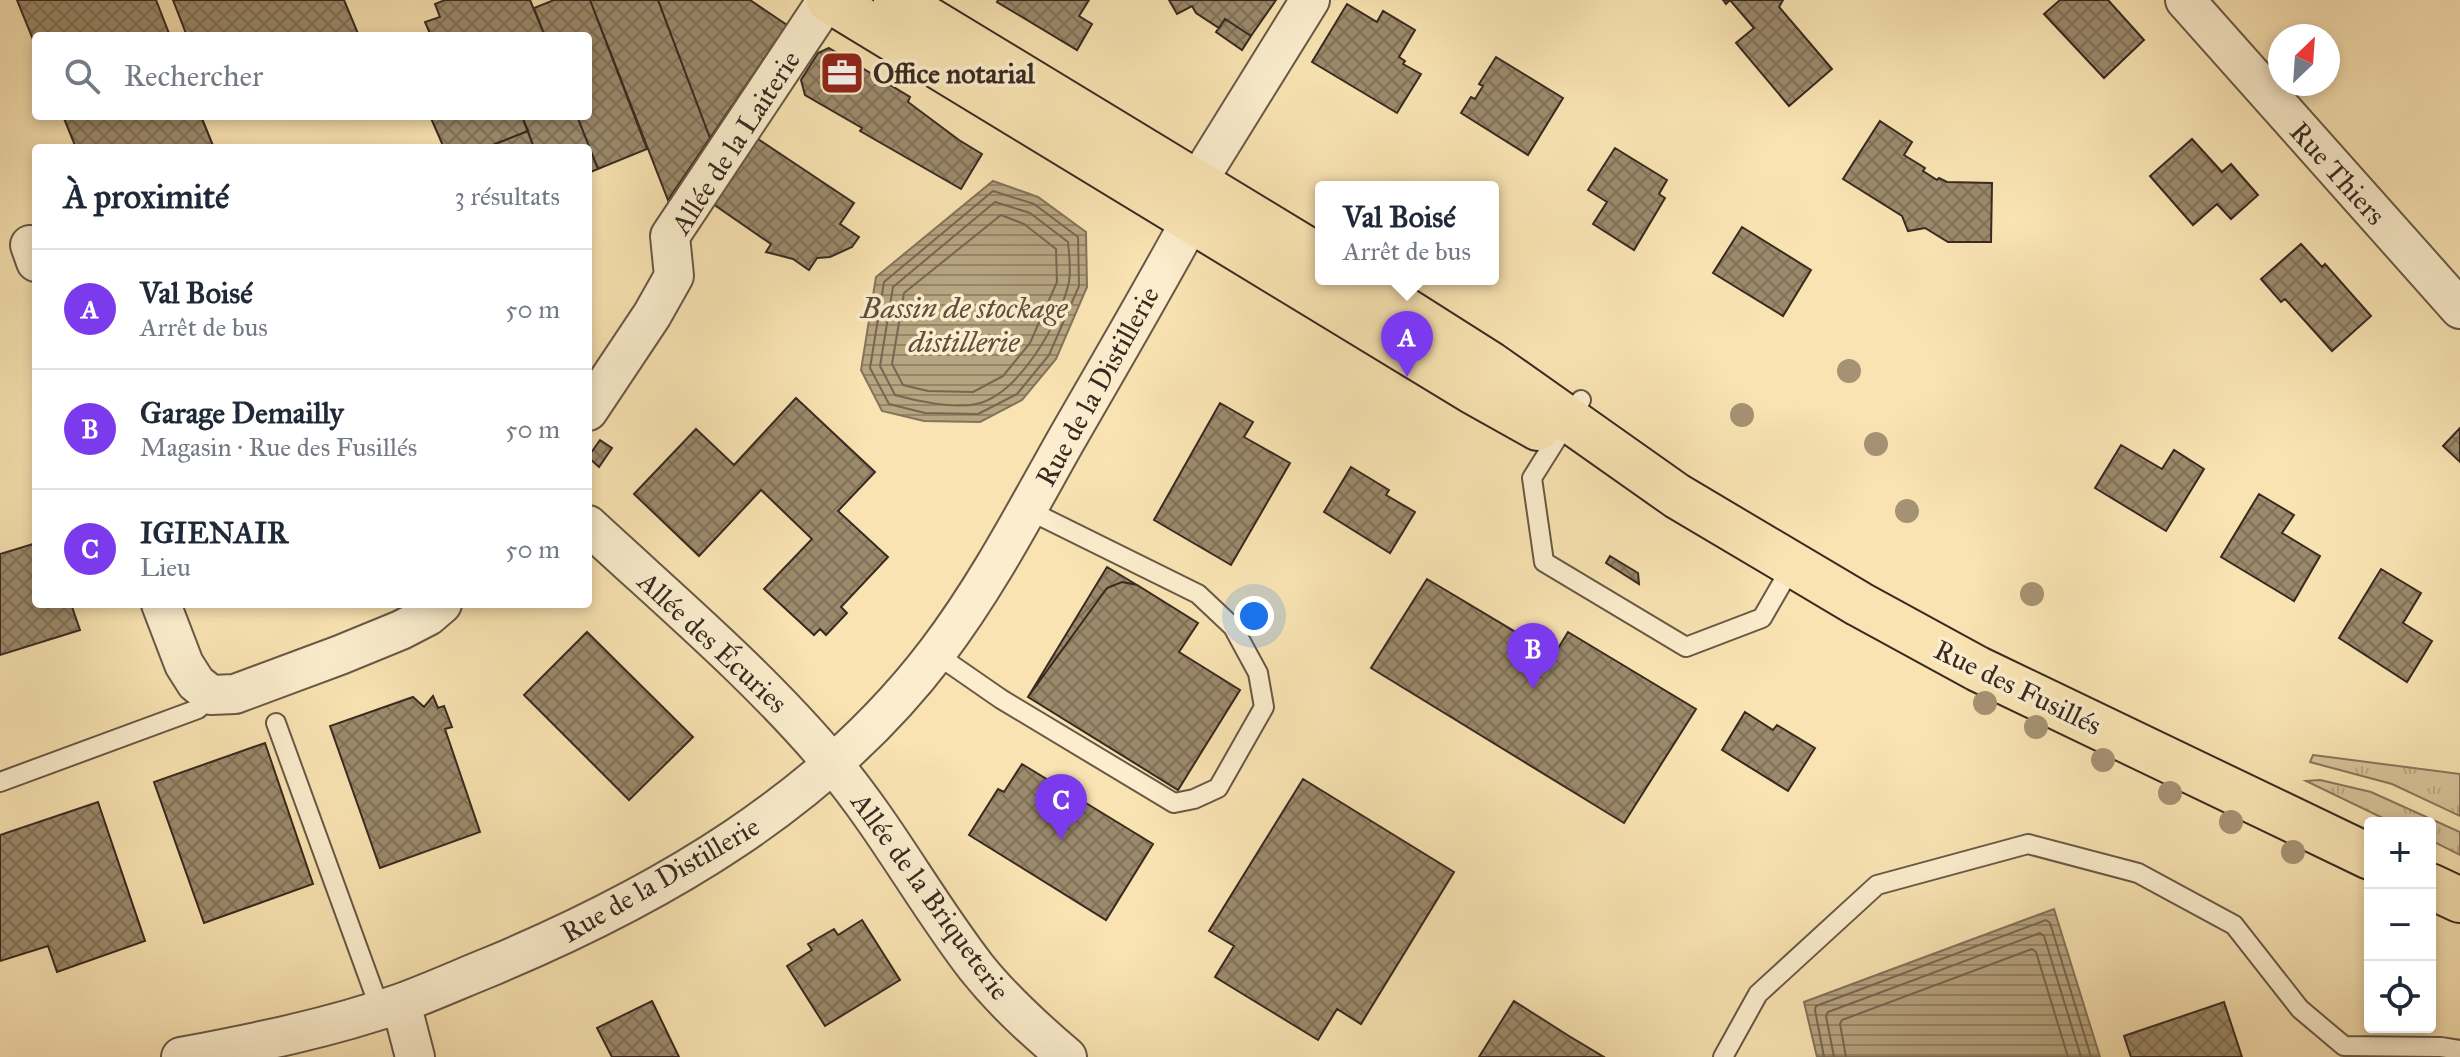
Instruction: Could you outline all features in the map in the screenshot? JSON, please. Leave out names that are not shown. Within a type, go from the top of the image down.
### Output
[{"type":"main road","name":"Rue des Fusillés","points":[[828,0],[1194,200],[1315,255]]},
{"type":"main road","name":"Rue des Fusillés","points":[[896,0],[1315,283]]},
{"type":"main road","name":"Rue des Fusillés","points":[[1318,285],[1472,391],[1569,419]]},
{"type":"main road","name":"Rue des Fusillés","points":[[1365,285],[1490,364],[1677,496],[1792,566],[1978,669],[2364,854]]},
{"type":"main road","points":[[2436,889],[2460,900]]},
{"type":"street","name":"Allée de la Laiterie","points":[[592,405],[674,276],[670,236],[828,0]]},
{"type":"street","points":[[1194,200],[1310,0]]},
{"type":"street","name":"Rue Thiers","points":[[2185,0],[2460,309]]},
{"type":"street","name":"Rue de la Distillerie","points":[[181,1057],[297,1033],[390,1006],[556,939],[714,854],[833,764],[890,707],[936,654],[976,597],[1028,510],[1194,200]]},
{"type":"street","name":"Allée des Écuries","points":[[592,529],[746,671],[833,764]]},
{"type":"street","points":[[163,608],[184,664],[196,683],[211,695],[235,694],[340,655],[401,630],[437,608]]},
{"type":"street","name":"Allée de la Briqueterie","points":[[833,764],[876,819],[977,968],[1018,1015],[1067,1057]]},
{"type":"street","points":[[390,1006],[415,1057]]},
{"type":"lane","points":[[1569,419],[1532,478],[1544,562],[1686,647],[1762,618],[1792,566]]},
{"type":"lane","points":[[936,654],[1001,699],[1174,803],[1194,799],[1218,788],[1264,707],[1258,673],[1233,627],[1198,594],[1028,510]]},
{"type":"lane","points":[[0,782],[198,709],[211,695]]},
{"type":"lane","points":[[276,723],[390,1006]]},
{"type":"lane","points":[[1723,1057],[1758,994],[1877,885],[2028,844],[2138,873],[2234,925],[2300,1009],[2344,1046],[2460,1050]]},
{"type":"green space","points":[[2313,755],[2460,774],[2460,816],[2392,784],[2310,762]]},
{"type":"green space","points":[[2320,780],[2371,792],[2427,817],[2381,817],[2306,781]]},
{"type":"green space","points":[[2436,821],[2460,832],[2460,855],[2436,843]]},
{"type":"water","name":"Bassin de stockage distillerie","points":[[993,181],[1038,197],[1086,232],[1087,287],[1056,359],[1022,400],[980,422],[924,421],[882,411],[861,370],[876,277]]},
{"type":"water","points":[[2054,909],[2100,1057],[1817,1057],[1804,1002]]},
{"type":"building","points":[[17,0],[156,0],[168,32],[32,32],[32,37]]},
{"type":"building","points":[[173,0],[344,0],[357,32],[185,32]]},
{"type":"building","points":[[445,0],[530,0],[543,32],[429,32],[425,22],[440,17],[435,4]]},
{"type":"building","points":[[554,0],[590,0],[647,149],[598,169],[592,144],[588,144],[579,120],[592,120],[592,32],[543,32],[534,8]]},
{"type":"building","points":[[590,0],[658,0],[710,138],[668,200]]},
{"type":"building","points":[[658,0],[750,0],[787,25],[710,138]]},
{"type":"building","points":[[998,0],[1089,0],[1079,16],[1092,24],[1077,50]]},
{"type":"building","points":[[1169,0],[1276,0],[1251,36],[1225,19],[1219,28],[1196,13],[1192,6],[1177,14]]},
{"type":"building","points":[[1730,0],[1783,0],[1779,7],[1832,69],[1789,106],[1736,43],[1754,28]]},
{"type":"building","points":[[2060,0],[2108,0],[2144,40],[2104,78],[2044,14]]},
{"type":"building","points":[[1347,4],[1377,22],[1383,11],[1415,30],[1399,57],[1405,61],[1403,64],[1421,74],[1397,113],[1312,62]]},
{"type":"building","points":[[1225,19],[1251,36],[1242,50],[1216,32]]},
{"type":"building","points":[[829,48],[910,97],[908,102],[982,154],[961,189],[860,131],[862,128],[805,95],[801,80],[818,53]]},
{"type":"building","points":[[1496,57],[1563,98],[1528,155],[1461,113],[1471,97],[1475,99],[1483,86],[1479,84]]},
{"type":"building","points":[[65,120],[203,120],[212,144],[74,144]]},
{"type":"building","points":[[432,120],[524,120],[528,131],[495,144],[442,144]]},
{"type":"building","points":[[524,120],[579,120],[588,144],[532,144]]},
{"type":"building","points":[[1880,121],[1912,142],[1904,155],[1937,180],[1992,183],[1991,242],[1948,242],[1925,228],[1908,231],[1902,216],[1843,179]]},
{"type":"building","points":[[528,131],[533,144],[495,144]]},
{"type":"building","points":[[758,139],[854,203],[840,224],[859,237],[852,247],[830,257],[817,258],[809,270],[793,259],[766,252],[771,244],[713,204]]},
{"type":"building","points":[[2192,139],[2222,172],[2231,164],[2258,195],[2231,219],[2217,204],[2193,225],[2150,176]]},
{"type":"building","points":[[1615,148],[1667,180],[1659,194],[1665,198],[1634,250],[1593,224],[1607,202],[1588,190]]},
{"type":"building","points":[[592,154],[598,169],[592,171]]},
{"type":"building","points":[[1742,227],[1811,270],[1783,316],[1713,273]]},
{"type":"building","points":[[2301,244],[2322,267],[2325,264],[2371,316],[2332,351],[2285,299],[2281,302],[2261,279]]},
{"type":"building","points":[[796,398],[875,472],[838,511],[888,557],[841,607],[847,613],[826,635],[820,629],[814,635],[764,589],[812,539],[761,490],[699,556],[634,494],[696,429],[734,465]]},
{"type":"building","points":[[1220,403],[1253,422],[1244,437],[1290,463],[1231,565],[1154,520]]},
{"type":"building","points":[[2460,428],[2460,462],[2443,446]]},
{"type":"building","points":[[600,440],[612,448],[599,467],[592,461],[592,451]]},
{"type":"building","points":[[2121,445],[2162,469],[2174,450],[2204,469],[2166,531],[2095,488]]},
{"type":"building","points":[[1351,467],[1389,490],[1386,495],[1415,512],[1390,553],[1324,512]]},
{"type":"building","points":[[2259,494],[2294,515],[2282,533],[2320,556],[2294,601],[2221,557]]},
{"type":"building","points":[[32,544],[32,608],[72,608],[80,630],[0,655],[0,554]]},
{"type":"building","points":[[1610,556],[1638,573],[1639,584],[1606,563]]},
{"type":"building","points":[[1107,567],[1137,585],[1122,582],[1107,588],[1028,697]]},
{"type":"building","points":[[2381,569],[2421,593],[2403,623],[2432,641],[2407,682],[2339,638]]},
{"type":"building","points":[[1427,579],[1554,655],[1568,632],[1696,709],[1624,823],[1371,668]]},
{"type":"building","points":[[1122,582],[1137,585],[1198,623],[1179,652],[1240,690],[1178,790],[1028,697],[1107,588]]},
{"type":"building","points":[[587,632],[693,737],[629,800],[524,695]]},
{"type":"building","points":[[433,696],[438,708],[444,706],[452,727],[445,729],[480,832],[380,868],[330,726],[413,697],[424,707]]},
{"type":"building","points":[[1745,712],[1773,730],[1777,725],[1815,748],[1788,791],[1722,750]]},
{"type":"building","points":[[265,743],[313,884],[204,923],[154,782]]},
{"type":"building","points":[[1022,764],[1153,844],[1106,920],[969,835],[998,789],[1004,792]]},
{"type":"building","points":[[1303,779],[1454,872],[1361,1024],[1337,1009],[1318,1040],[1215,977],[1234,946],[1209,931]]},
{"type":"building","points":[[98,802],[145,941],[57,972],[48,946],[0,961],[0,835]]},
{"type":"building","points":[[862,920],[900,980],[825,1026],[787,966],[812,950],[808,944],[834,929],[838,935]]},
{"type":"building","points":[[652,1001],[679,1057],[612,1057],[597,1028]]},
{"type":"building","points":[[1514,1001],[1569,1036],[1604,1057],[1479,1057]]},
{"type":"building","points":[[2224,1002],[2242,1057],[2131,1057],[2124,1036]]},
{"type":"place","name":"Office notarial","points":[[842,73]]},
{"type":"place","name":"Val Boisé","points":[[1407,377]]},
{"type":"place","name":"Garage Demailly","points":[[1533,689]]},
{"type":"place","name":"IGIENAIR","points":[[1061,840]]}]
